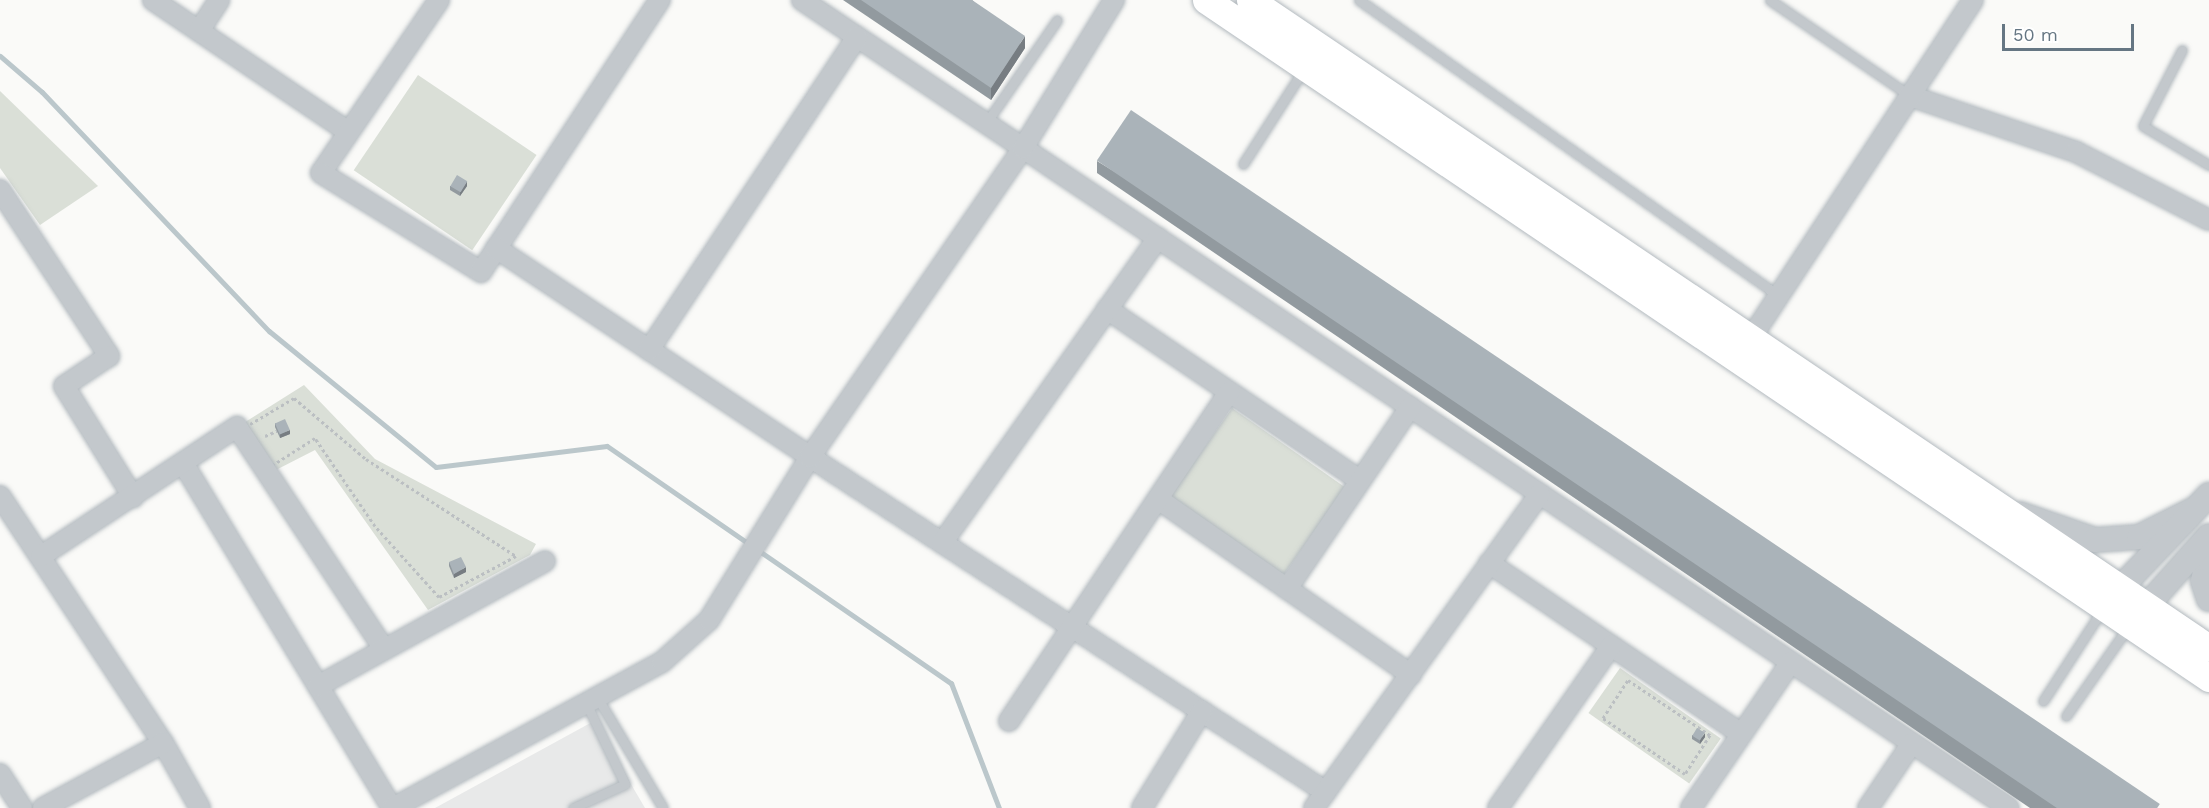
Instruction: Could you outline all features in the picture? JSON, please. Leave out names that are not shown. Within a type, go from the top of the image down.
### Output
[{"type":"main road","points":[[1206,0],[2113,596]]},
{"type":"main road","points":[[1250,0],[2001,507],[2138,616],[2209,678]]},
{"type":"main road","points":[[2138,616],[2209,648]]},
{"type":"street","points":[[153,0],[349,132]]},
{"type":"street","points":[[199,31],[219,0]]},
{"type":"street","points":[[439,0],[321,173],[481,272],[652,3]]},
{"type":"street","points":[[802,0],[2009,808]]},
{"type":"street","points":[[183,463],[393,808],[662,662],[709,620],[810,457],[1023,148],[1080,59],[1114,0]]},
{"type":"street","points":[[1080,59],[1130,0]]},
{"type":"street","points":[[1751,338],[1973,0]]},
{"type":"street","points":[[649,350],[857,37]]},
{"type":"street","points":[[1910,96],[2076,152],[2209,220]]},
{"type":"street","points":[[0,190],[109,356],[64,386],[133,497]]},
{"type":"street","points":[[942,543],[1158,238]]},
{"type":"street","points":[[496,248],[810,457],[1326,792]]},
{"type":"street","points":[[1107,309],[1360,480]]},
{"type":"street","points":[[1009,721],[1229,392]]},
{"type":"street","points":[[1287,589],[1410,407]]},
{"type":"street","points":[[41,556],[237,427],[384,649]]},
{"type":"street","points":[[1314,808],[1540,494]]},
{"type":"street","points":[[0,496],[163,743],[200,808]]},
{"type":"street","points":[[1158,499],[1411,675]]},
{"type":"street","points":[[2113,596],[2202,502]]},
{"type":"street","points":[[2001,507],[2095,540],[2139,537],[2202,502]]},
{"type":"street","points":[[2138,616],[2209,536]]},
{"type":"street","points":[[2209,553],[2203,581],[2209,599]]},
{"type":"street","points":[[318,686],[545,561]]},
{"type":"street","points":[[1489,563],[1740,733]]},
{"type":"street","points":[[1498,808],[1611,646]]},
{"type":"street","points":[[1691,808],[1740,733],[1791,662]]},
{"type":"street","points":[[1142,808],[1202,711]]},
{"type":"street","points":[[43,808],[163,743]]},
{"type":"street","points":[[1868,808],[1912,743]]},
{"type":"street","points":[[0,774],[22,808]]},
{"type":"lane","points":[[1359,0],[1779,296]]},
{"type":"lane","points":[[1770,0],[1910,96]]},
{"type":"lane","points":[[986,123],[1058,20]]},
{"type":"lane","points":[[2182,50],[2144,126],[2209,165]]},
{"type":"lane","points":[[1243,164],[1305,67]]},
{"type":"lane","points":[[2043,701],[2113,596]]},
{"type":"lane","points":[[2066,716],[2138,616]]},
{"type":"lane","points":[[573,808],[625,784],[591,700]]},
{"type":"lane","points":[[591,700],[663,808]]},
{"type":"path","points":[[294,398],[366,459],[516,556],[439,597],[375,526],[315,438],[271,466],[245,427],[294,398]]},
{"type":"path","points":[[1628,680],[1710,735],[1685,774],[1603,718],[1628,680]]},
{"type":"shaded area","points":[[418,75],[537,155],[472,250],[354,170]]},
{"type":"shaded area","points":[[0,91],[98,186],[40,225],[0,168]]},
{"type":"shaded area","points":[[304,385],[375,459],[536,544],[530,555],[428,610],[315,450],[272,472],[242,424]]},
{"type":"shaded area","points":[[1232,408],[1345,487],[1283,576],[1170,496]]},
{"type":"shaded area","points":[[1620,668],[1721,739],[1689,784],[1588,713]]},
{"type":"shaded area","points":[[594,721],[645,808],[435,808]]},
{"type":"building","points":[[861,0],[972,0],[1025,36],[991,88]]},
{"type":"building","points":[[1131,110],[2160,804],[2157,808],[2057,808],[1097,161]]},
{"type":"building","points":[[457,175],[467,181],[461,192],[450,186]]},
{"type":"building","points":[[285,419],[290,430],[280,434],[275,423]]},
{"type":"building","points":[[461,557],[466,567],[454,574],[449,562]]},
{"type":"building","points":[[1697,728],[1705,733],[1700,740],[1692,736]]},
{"type":"waterway","points":[[0,56],[42,92],[269,331],[436,467],[607,446],[951,683],[999,808]]}]
